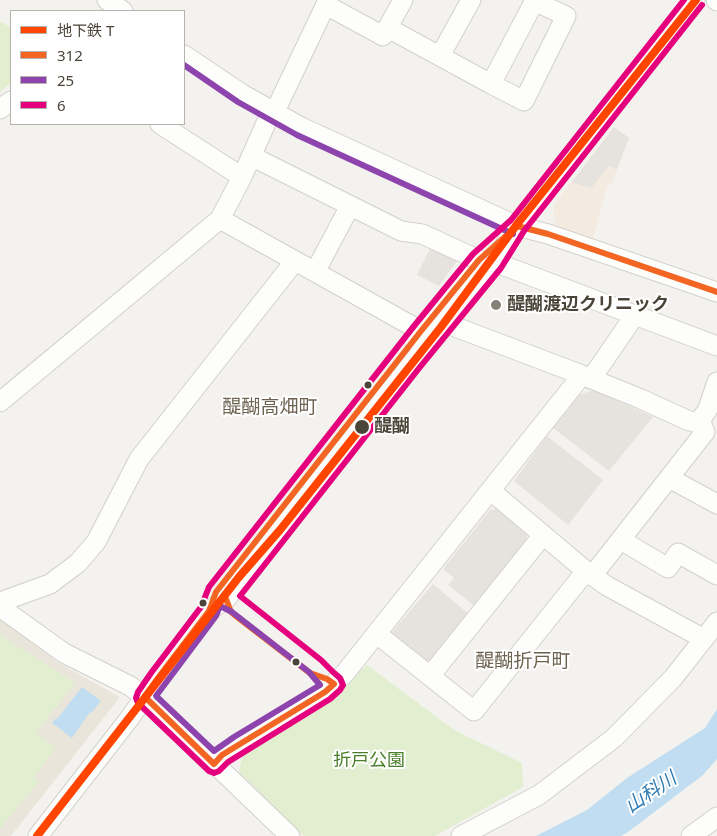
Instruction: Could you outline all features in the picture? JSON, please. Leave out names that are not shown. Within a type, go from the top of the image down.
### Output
[{"type":"street","points":[[97,10],[106,0],[121,10]]},
{"type":"street","points":[[0,402],[220,219],[327,2],[383,36],[403,0]]},
{"type":"street","points":[[440,56],[471,0]]},
{"type":"street","points":[[388,28],[491,84],[524,101],[566,16],[534,0],[491,84]]},
{"type":"street","points":[[38,836],[209,611],[216,592],[421,331],[517,226],[695,0]]},
{"type":"street","points":[[185,56],[242,94],[301,127],[517,226],[548,234],[717,292]]},
{"type":"street","points":[[162,125],[242,177]]},
{"type":"street","points":[[251,156],[401,231],[422,234],[486,261],[717,346]]},
{"type":"street","points":[[314,272],[350,206]]},
{"type":"street","points":[[220,219],[421,331]]},
{"type":"street","points":[[209,611],[226,599],[445,323],[486,261]]},
{"type":"street","points":[[0,602],[50,584],[78,564],[96,542],[139,459],[295,262]]},
{"type":"street","points":[[214,764],[222,755],[325,692],[345,673],[491,491],[587,377],[635,315]]},
{"type":"street","points":[[445,323],[587,377],[694,422],[700,420],[707,411],[717,382]]},
{"type":"street","points":[[377,634],[474,711],[589,573],[621,540],[705,432],[700,420]]},
{"type":"street","points":[[669,478],[717,504]]},
{"type":"street","points":[[491,491],[607,586],[704,639]]},
{"type":"street","points":[[430,676],[543,535]]},
{"type":"street","points":[[621,540],[668,568],[678,553],[717,575]]},
{"type":"street","points":[[0,606],[64,653],[130,686],[144,697],[290,836]]},
{"type":"street","points":[[461,836],[539,795],[614,738],[674,678],[717,622]]},
{"type":"street","points":[[691,836],[717,817]]},
{"type":"shaded area","points":[[614,127],[629,138],[611,185],[608,184],[593,239],[555,226],[553,206]]},
{"type":"shaded area","points":[[614,127],[629,138],[617,169],[609,166],[591,188],[572,182]]},
{"type":"shaded area","points":[[431,246],[459,258],[439,286],[417,275]]},
{"type":"shaded area","points":[[593,390],[653,417],[609,471],[553,428],[579,395]]},
{"type":"shaded area","points":[[547,436],[603,480],[568,525],[514,481]]},
{"type":"shaded area","points":[[502,508],[526,530],[527,543],[476,607],[448,585],[454,578],[443,569],[490,510]]},
{"type":"shaded area","points":[[433,584],[471,616],[432,662],[422,660],[391,633]]},
{"type":"shaded area","points":[[0,619],[59,663],[120,697],[11,836],[0,836]]},
{"type":"green space","points":[[0,22],[10,27],[10,84],[0,92]]},
{"type":"green space","points":[[0,634],[75,682],[36,733],[56,748],[34,777],[39,781],[0,829]]},
{"type":"green space","name":"折戸公園","points":[[367,665],[454,730],[522,763],[523,787],[435,836],[304,836],[239,772],[242,756],[341,689]]},
{"type":"water","points":[[82,687],[101,701],[90,712],[72,738],[52,723]]},
{"type":"water","name":"山科川","points":[[717,709],[717,759],[703,775],[628,832],[621,836],[536,836],[587,810],[627,778],[705,728]]},
{"type":"metro line","name":"T","points":[[37,836],[239,577],[280,530],[441,327],[518,223],[696,0]]},
{"type":"transit line","name":"6","points":[[684,0],[511,220],[473,254],[414,326],[209,587],[201,607],[138,692],[136,698],[138,703],[209,771],[214,773],[219,771],[228,762],[330,699],[343,685],[340,678],[321,660],[240,596],[420,367],[501,268],[524,231],[702,5]]},
{"type":"transit line","name":"25","points":[[185,66],[238,102],[297,135],[513,234]]},
{"type":"transit line","name":"312","points":[[517,226],[548,234],[717,292]]},
{"type":"transit line","name":"312","points":[[38,836],[129,719],[209,611],[216,592],[479,260],[517,226]]},
{"type":"transit line","name":"312","points":[[145,697],[214,764],[222,755],[325,692],[334,684],[327,679],[310,673],[236,616],[231,612],[226,599]]},
{"type":"transit line","name":"25","points":[[220,606],[232,612],[309,672],[320,685],[214,751],[156,696],[216,616],[220,606]]},
{"type":"place","name":"醍醐渡辺クリニック","points":[[496,305]]},
{"type":"place","name":"醍醐","points":[[362,427]]},
{"type":"district","name":"醍醐高畑町","points":[[270,408]]},
{"type":"district","name":"醍醐折戸町","points":[[523,662]]}]
